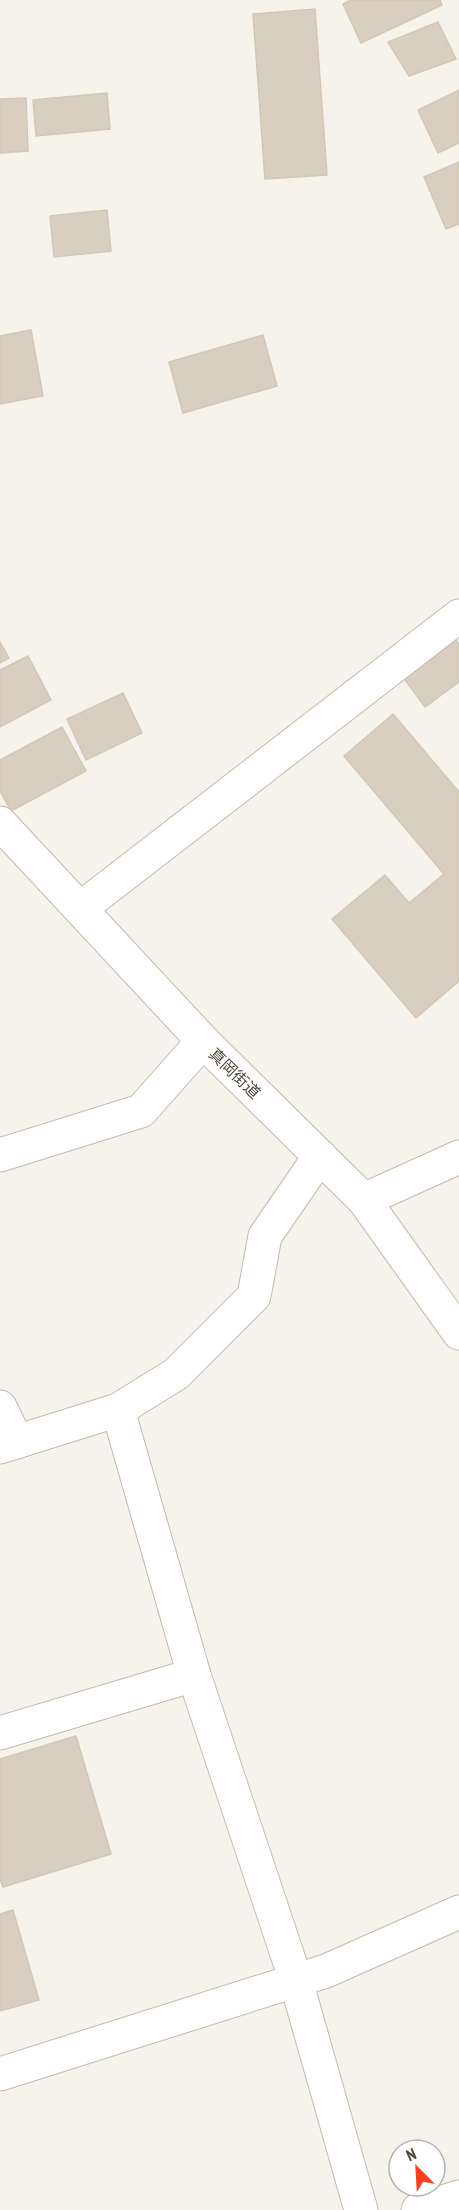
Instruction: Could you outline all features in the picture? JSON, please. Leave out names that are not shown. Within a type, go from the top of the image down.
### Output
[{"type":"street","points":[[81,908],[459,616]]},
{"type":"street","name":"真岡街道","points":[[0,824],[203,1041],[364,1200],[459,1333]]},
{"type":"street","points":[[0,1155],[141,1112],[203,1041]]},
{"type":"street","points":[[0,1407],[9,1444],[117,1410],[176,1374],[254,1296],[265,1236],[320,1156]]},
{"type":"street","points":[[364,1200],[459,1157]]},
{"type":"street","points":[[117,1410],[194,1675],[296,1981],[361,2210]]},
{"type":"street","points":[[0,1733],[194,1675]]},
{"type":"street","points":[[0,2074],[326,1971],[459,1912]]},
{"type":"street","points":[[418,2210],[459,2197]]},
{"type":"building","points":[[351,0],[440,0],[442,5],[361,43],[343,4]]},
{"type":"building","points":[[315,9],[327,175],[265,179],[253,14]]},
{"type":"building","points":[[438,22],[456,59],[409,76],[388,42]]},
{"type":"building","points":[[459,90],[459,143],[438,153],[418,110]]},
{"type":"building","points":[[107,93],[110,129],[36,136],[33,100]]},
{"type":"building","points":[[26,98],[28,151],[0,153],[0,99]]},
{"type":"building","points":[[459,162],[459,224],[446,229],[424,177]]},
{"type":"building","points":[[107,210],[111,251],[54,257],[50,216]]},
{"type":"building","points":[[31,330],[43,396],[0,404],[0,336]]},
{"type":"building","points":[[263,335],[277,386],[183,413],[169,362]]},
{"type":"building","points":[[452,635],[459,644],[459,682],[425,707],[399,672]]},
{"type":"building","points":[[0,642],[9,658],[0,663]]},
{"type":"building","points":[[28,656],[51,700],[0,727],[0,670]]},
{"type":"building","points":[[123,693],[142,733],[86,760],[67,719]]},
{"type":"building","points":[[393,714],[459,792],[459,981],[416,1018],[332,919],[385,875],[409,903],[444,874],[344,756]]},
{"type":"building","points":[[62,727],[86,771],[11,811],[0,791],[0,760]]},
{"type":"building","points":[[76,1736],[111,1854],[3,1887],[0,1879],[0,1759]]},
{"type":"building","points":[[13,1910],[39,2000],[0,2011],[0,1914]]}]
